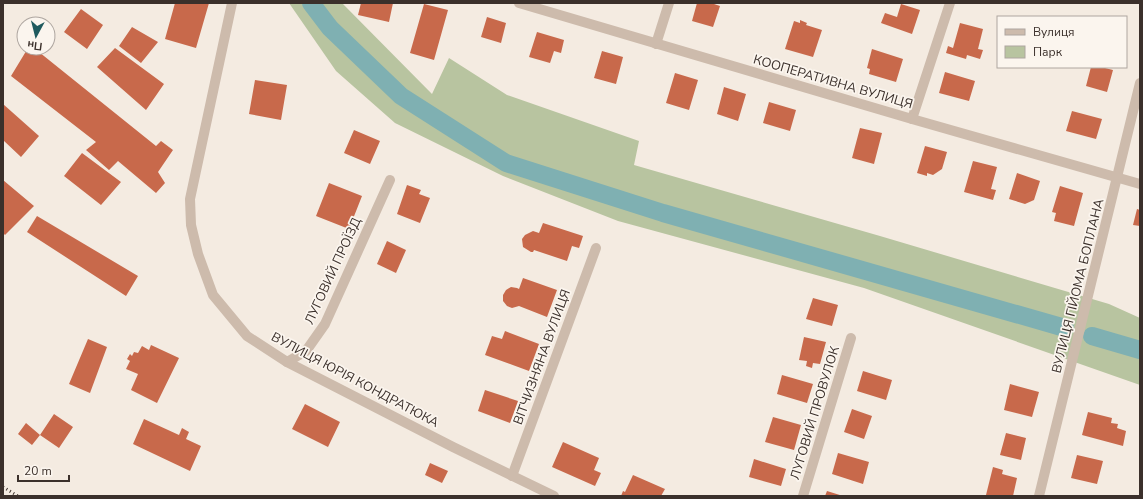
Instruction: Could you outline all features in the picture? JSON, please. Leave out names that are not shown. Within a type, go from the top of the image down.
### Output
[{"type":"street","name":"ВУЛИЦЯ ЮРІЯ КОНДРАТЮКА","points":[[232,3],[190,199],[191,225],[198,254],[213,295],[247,336],[287,362],[554,496]]},
{"type":"street","name":"КООПЕРАТИВНА ВУЛИЦЯ","points":[[520,3],[656,44],[1140,184]]},
{"type":"street","points":[[656,44],[669,3]]},
{"type":"street","points":[[912,118],[950,3]]},
{"type":"street","name":"ВУЛИЦЯ ГІЙОМА БОПЛАНА","points":[[1040,496],[1140,83]]},
{"type":"street","name":"ЛУГОВИЙ ПРОЇЗД","points":[[287,362],[306,351],[325,324],[390,180]]},
{"type":"street","name":"ВІТЧИЗНЯНА ВУЛИЦЯ","points":[[512,476],[596,248]]},
{"type":"street","name":"ЛУГОВИЙ ПРОВУЛОК","points":[[803,496],[851,338]]},
{"type":"green space","points":[[289,3],[342,3],[432,94],[449,58],[507,95],[639,141],[634,165],[1109,304],[1140,318],[1140,385],[864,288],[618,221],[503,176],[395,123],[336,71]]},
{"type":"building","points":[[175,3],[209,3],[196,48],[165,39]]},
{"type":"building","points":[[361,3],[393,3],[389,22],[358,15]]},
{"type":"building","points":[[697,3],[711,3],[720,6],[713,27],[692,21]]},
{"type":"building","points":[[424,4],[448,10],[434,60],[410,53]]},
{"type":"building","points":[[901,4],[920,10],[912,34],[881,23],[885,13],[897,17]]},
{"type":"building","points":[[81,9],[103,25],[87,49],[64,32]]},
{"type":"building","points":[[487,17],[506,23],[501,43],[481,37]]},
{"type":"building","points":[[800,20],[807,23],[806,25],[822,30],[813,57],[785,49],[794,21],[800,23]]},
{"type":"building","points":[[960,23],[983,29],[978,49],[983,50],[980,59],[967,55],[966,59],[946,53],[948,46],[953,48]]},
{"type":"building","points":[[132,27],[158,42],[141,63],[119,46]]},
{"type":"building","points":[[537,32],[564,40],[561,53],[554,51],[550,63],[529,57]]},
{"type":"building","points":[[115,48],[164,84],[146,110],[97,67]]},
{"type":"building","points":[[872,49],[903,59],[896,82],[869,74],[870,69],[867,68]]},
{"type":"building","points":[[602,51],[623,57],[616,84],[594,78]]},
{"type":"building","points":[[23,56],[44,56],[156,146],[161,141],[173,150],[158,172],[165,183],[156,193],[118,161],[109,170],[86,150],[96,142],[11,76]]},
{"type":"building","points":[[1091,68],[1105,68],[1113,70],[1107,92],[1086,86]]},
{"type":"building","points":[[945,72],[975,81],[969,101],[939,93]]},
{"type":"building","points":[[675,73],[698,80],[689,110],[666,103]]},
{"type":"building","points":[[255,80],[287,85],[281,120],[249,114]]},
{"type":"building","points":[[724,87],[746,94],[738,121],[717,114]]},
{"type":"building","points":[[769,102],[796,110],[790,131],[763,123]]},
{"type":"building","points":[[3,104],[39,136],[21,157],[3,140]]},
{"type":"building","points":[[1072,111],[1102,119],[1096,139],[1066,131]]},
{"type":"building","points":[[860,128],[882,133],[874,164],[852,158]]},
{"type":"building","points":[[354,130],[380,141],[370,164],[344,153]]},
{"type":"building","points":[[925,146],[947,152],[942,169],[933,175],[927,173],[927,176],[917,173]]},
{"type":"building","points":[[82,153],[121,182],[101,205],[64,176]]},
{"type":"building","points":[[973,161],[997,167],[991,189],[996,190],[993,200],[964,192]]},
{"type":"building","points":[[1017,173],[1040,181],[1034,200],[1025,204],[1009,199]]},
{"type":"building","points":[[3,180],[34,206],[5,235],[3,233]]},
{"type":"building","points":[[329,183],[362,196],[349,229],[316,216]]},
{"type":"building","points":[[407,185],[421,190],[419,194],[430,198],[420,223],[397,214]]},
{"type":"building","points":[[1060,186],[1083,193],[1074,226],[1054,221],[1056,213],[1052,212]]},
{"type":"building","points":[[1137,209],[1140,210],[1140,226],[1133,225]]},
{"type":"building","points":[[37,216],[138,276],[126,296],[27,232]]},
{"type":"building","points":[[543,223],[583,236],[579,248],[572,246],[567,261],[534,250],[531,252],[523,247],[522,239],[525,235],[533,231],[539,233]]},
{"type":"building","points":[[387,241],[406,250],[396,273],[377,264]]},
{"type":"building","points":[[523,278],[557,290],[547,317],[519,306],[512,308],[507,306],[503,301],[503,295],[506,290],[511,287],[519,289]]},
{"type":"building","points":[[813,298],[838,305],[832,326],[806,319]]},
{"type":"building","points":[[505,331],[539,344],[529,371],[485,355],[492,336],[502,339]]},
{"type":"building","points":[[804,337],[826,342],[820,364],[813,363],[812,368],[806,366],[807,361],[799,360]]},
{"type":"building","points":[[88,339],[107,347],[90,393],[69,384]]},
{"type":"building","points":[[151,345],[179,358],[157,403],[131,390],[138,374],[126,369],[130,361],[127,359],[130,354],[132,356],[134,352],[138,353],[142,346],[149,350]]},
{"type":"building","points":[[863,371],[892,380],[886,400],[857,391]]},
{"type":"building","points":[[782,375],[813,384],[807,403],[777,394]]},
{"type":"building","points":[[1010,384],[1039,392],[1032,417],[1004,410]]},
{"type":"building","points":[[485,390],[518,401],[510,423],[478,411]]},
{"type":"building","points":[[305,404],[340,422],[328,447],[292,429]]},
{"type":"building","points":[[852,409],[872,416],[864,439],[844,432]]},
{"type":"building","points":[[1088,412],[1112,418],[1111,423],[1118,424],[1117,428],[1126,431],[1123,446],[1082,435]]},
{"type":"building","points":[[54,414],[73,427],[59,448],[40,435]]},
{"type":"building","points":[[773,417],[801,425],[794,450],[765,442]]},
{"type":"building","points":[[144,419],[179,435],[182,428],[189,432],[186,439],[201,446],[190,471],[133,444]]},
{"type":"building","points":[[26,423],[40,435],[32,445],[18,434]]},
{"type":"building","points":[[1006,433],[1026,438],[1021,460],[1000,455]]},
{"type":"building","points":[[563,442],[599,458],[594,470],[601,473],[595,486],[552,467]]},
{"type":"building","points":[[838,453],[869,462],[863,484],[832,474]]},
{"type":"building","points":[[1077,455],[1103,461],[1097,484],[1071,478]]},
{"type":"building","points":[[754,459],[786,469],[781,486],[749,477]]},
{"type":"building","points":[[430,463],[448,471],[442,483],[425,475]]},
{"type":"building","points":[[993,467],[1003,470],[1002,474],[1017,478],[1013,496],[986,495]]},
{"type":"building","points":[[633,475],[665,489],[661,496],[621,496],[623,491],[625,492]]},
{"type":"building","points":[[827,491],[843,496],[825,496]]},
{"type":"waterway","points":[[311,3],[330,28],[401,96],[506,163],[663,213],[1065,328]]},
{"type":"waterway","points":[[1092,336],[1140,350]]},
{"type":"railway","points":[[3,487],[18,496]]}]
